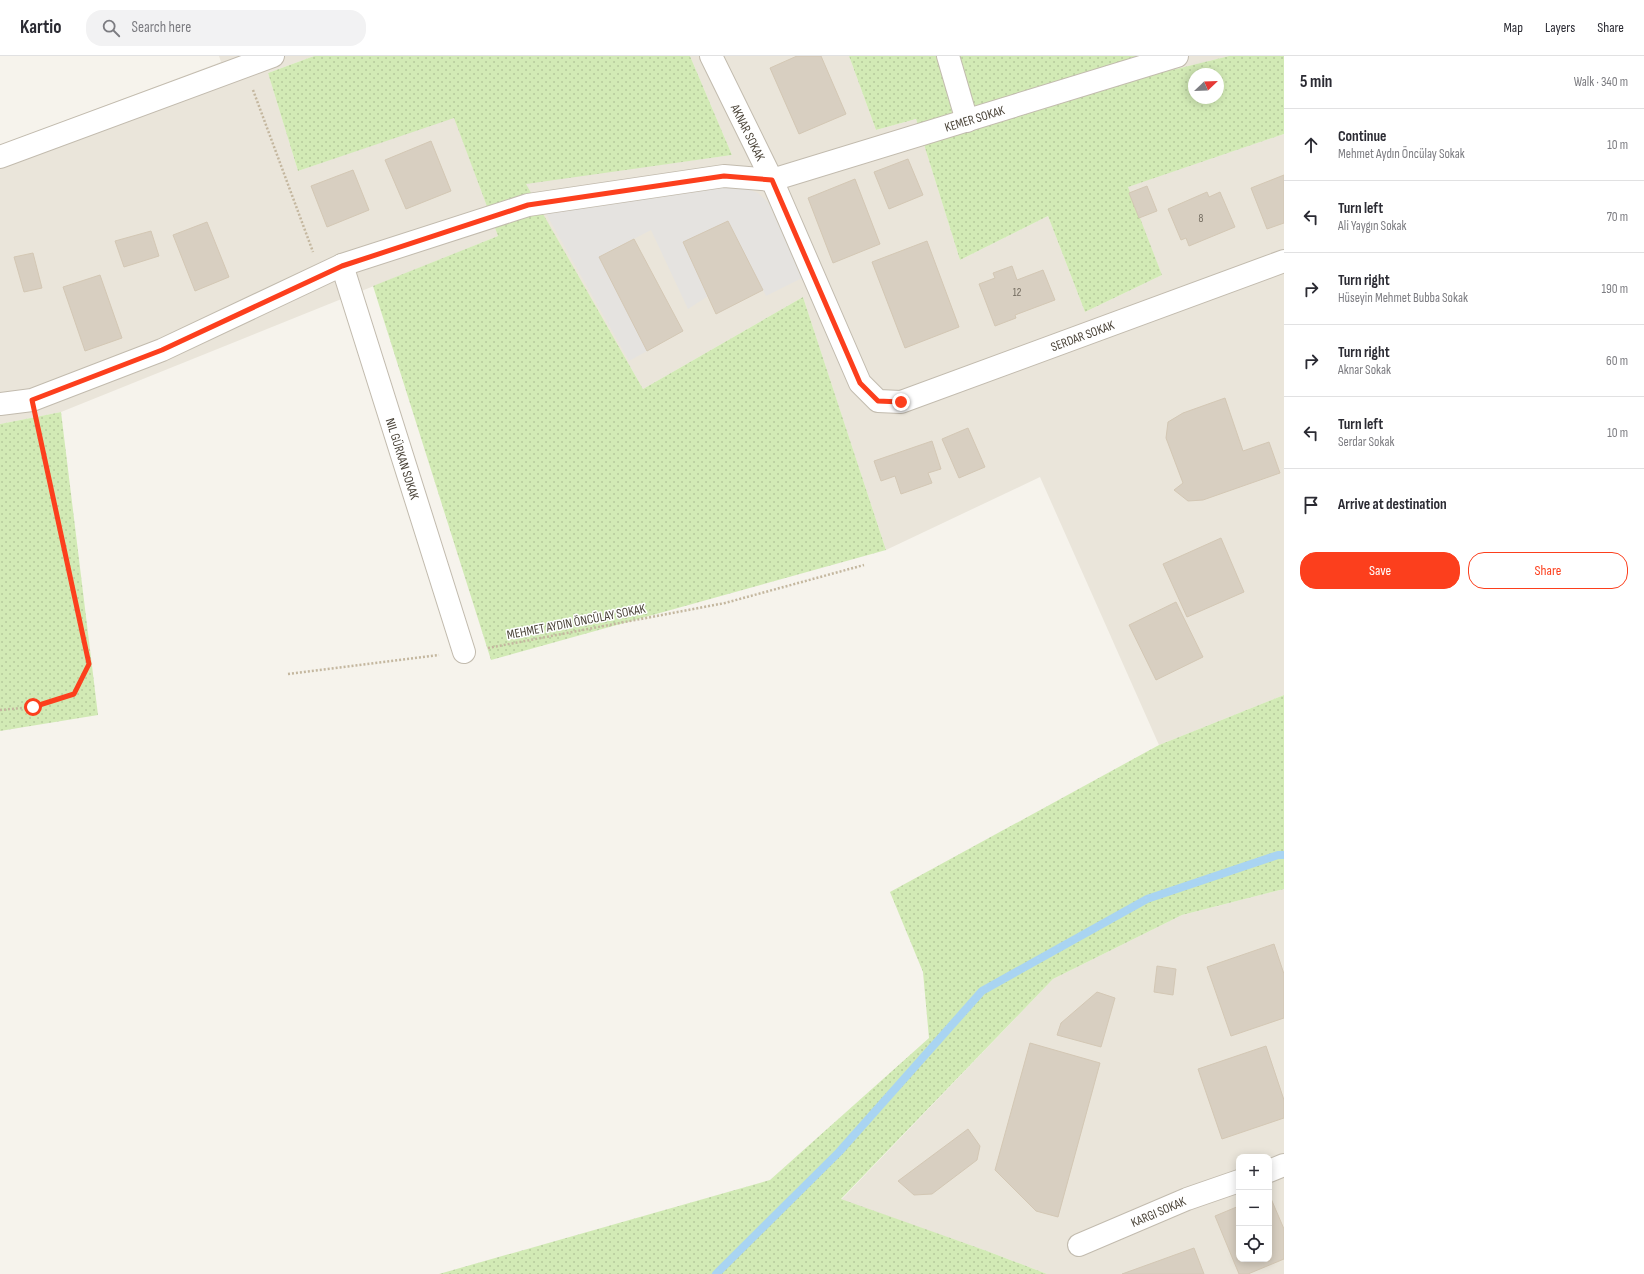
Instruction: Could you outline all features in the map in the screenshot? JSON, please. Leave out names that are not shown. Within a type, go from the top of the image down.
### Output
[{"type":"street","points":[[0,157],[245,68],[273,56]]},
{"type":"street","name":"AKNAR SOKAK","points":[[711,56],[772,180],[860,383],[878,401]]},
{"type":"street","points":[[948,56],[967,121]]},
{"type":"street","name":"KEMER SOKAK","points":[[772,180],[1177,56]]},
{"type":"street","points":[[0,404],[32,400],[162,350],[342,266],[528,205],[724,176],[772,180]]},
{"type":"street","name":"SERDAR SOKAK","points":[[878,401],[901,402],[1284,261]]},
{"type":"street","name":"NIL GÜRKAN SOKAK","points":[[342,266],[464,652]]},
{"type":"street","points":[[1272,1170],[1284,1165]]},
{"type":"street","points":[[1079,1245],[1187,1199],[1236,1182]]},
{"type":"path","points":[[245,68],[321,275]]},
{"type":"path","points":[[0,710],[33,707],[74,694],[89,664],[32,400]]},
{"type":"path","points":[[288,674],[464,652],[725,603],[864,565]]},
{"type":"shaded area","points":[[219,56],[314,56],[268,73],[298,171],[454,117],[498,236],[61,412],[0,424],[0,145],[221,62]]},
{"type":"shaded area","points":[[690,56],[849,56],[876,130],[916,119],[960,260],[1048,216],[1085,312],[1162,275],[1127,187],[1284,134],[1284,695],[1159,745],[1040,477],[886,550],[803,297],[643,389],[525,183],[732,155]]},
{"type":"shaded area","points":[[1167,56],[1229,56],[1172,70]]},
{"type":"shaded area","points":[[729,187],[745,188],[758,193],[768,202],[802,278],[766,296],[728,221],[683,242],[708,296],[688,309],[651,230],[599,257],[647,351],[629,361],[545,212]]},
{"type":"shaded area","points":[[1284,889],[1284,1274],[1047,1274],[987,1251],[841,1200],[1053,979],[1182,915]]},
{"type":"green space","points":[[314,56],[690,56],[732,155],[526,184],[643,389],[803,297],[886,550],[491,660],[373,286],[498,236],[454,118],[298,171],[268,73]]},
{"type":"green space","points":[[849,56],[1167,56],[1172,70],[1229,56],[1284,56],[1284,134],[1128,187],[1162,275],[1085,312],[1048,216],[960,260],[916,119],[876,130]]},
{"type":"green space","points":[[61,412],[98,715],[0,731],[0,424]]},
{"type":"green space","points":[[1284,695],[1284,889],[1182,915],[1053,979],[841,1199],[1047,1274],[439,1274],[770,1180],[929,1038],[923,972],[890,892],[1159,745]]},
{"type":"building","points":[[797,56],[821,56],[846,114],[799,134],[770,68]]},
{"type":"building","points":[[431,141],[451,191],[406,209],[385,160]]},
{"type":"building","points":[[908,159],[923,195],[889,209],[874,172]]},
{"type":"building","points":[[353,170],[369,210],[327,227],[311,186]]},
{"type":"building","points":[[1284,175],[1284,223],[1267,229],[1251,188]]},
{"type":"building","points":[[855,179],[880,244],[833,263],[808,198]]},
{"type":"building","points":[[1147,186],[1157,211],[1139,218],[1129,193]]},
{"type":"building","points":[[1207,192],[1209,197],[1220,192],[1235,227],[1189,246],[1186,238],[1181,240],[1168,209]]},
{"type":"building","points":[[728,221],[763,290],[716,314],[683,242]]},
{"type":"building","points":[[207,222],[229,277],[195,291],[173,235]]},
{"type":"building","points":[[151,231],[159,256],[124,267],[115,241]]},
{"type":"building","points":[[634,239],[683,331],[647,351],[599,257]]},
{"type":"building","points":[[927,241],[959,327],[905,348],[872,262]]},
{"type":"building","points":[[33,253],[42,288],[24,292],[14,257]]},
{"type":"building","points":[[1012,266],[1017,280],[1043,270],[1055,300],[1015,315],[1016,318],[995,326],[979,284],[995,278],[993,273]]},
{"type":"building","points":[[100,275],[122,338],[85,351],[63,287]]},
{"type":"building","points":[[1225,398],[1243,451],[1269,442],[1280,473],[1203,500],[1188,501],[1174,490],[1183,483],[1166,438],[1168,422],[1183,413]]},
{"type":"building","points":[[968,428],[985,467],[959,478],[942,439]]},
{"type":"building","points":[[932,441],[941,469],[928,473],[932,483],[901,494],[895,476],[881,481],[874,461]]},
{"type":"building","points":[[1221,538],[1244,592],[1187,617],[1163,564]]},
{"type":"building","points":[[1176,602],[1203,657],[1156,680],[1129,625]]},
{"type":"building","points":[[1274,944],[1284,974],[1284,1018],[1231,1036],[1207,967]]},
{"type":"building","points":[[1157,966],[1176,969],[1173,995],[1154,992]]},
{"type":"building","points":[[1097,992],[1115,998],[1101,1047],[1057,1035],[1061,1023]]},
{"type":"building","points":[[1030,1043],[1100,1063],[1058,1217],[1036,1211],[995,1170]]},
{"type":"building","points":[[1266,1046],[1284,1100],[1284,1118],[1222,1139],[1198,1069]]},
{"type":"building","points":[[968,1129],[980,1146],[977,1160],[932,1194],[914,1195],[898,1181]]},
{"type":"building","points":[[1272,1201],[1284,1229],[1284,1259],[1248,1274],[1239,1274],[1215,1216],[1236,1207],[1236,1262],[1272,1262]]},
{"type":"building","points":[[1194,1248],[1204,1274],[1122,1274]]},
{"type":"waterway","points":[[716,1274],[839,1152],[982,991],[1147,899],[1278,855],[1284,855]]},
{"type":"route","points":[[33,707],[74,694],[89,664],[32,400],[162,350],[342,266],[528,205],[724,176],[772,180],[860,383],[878,401],[901,402]]}]
